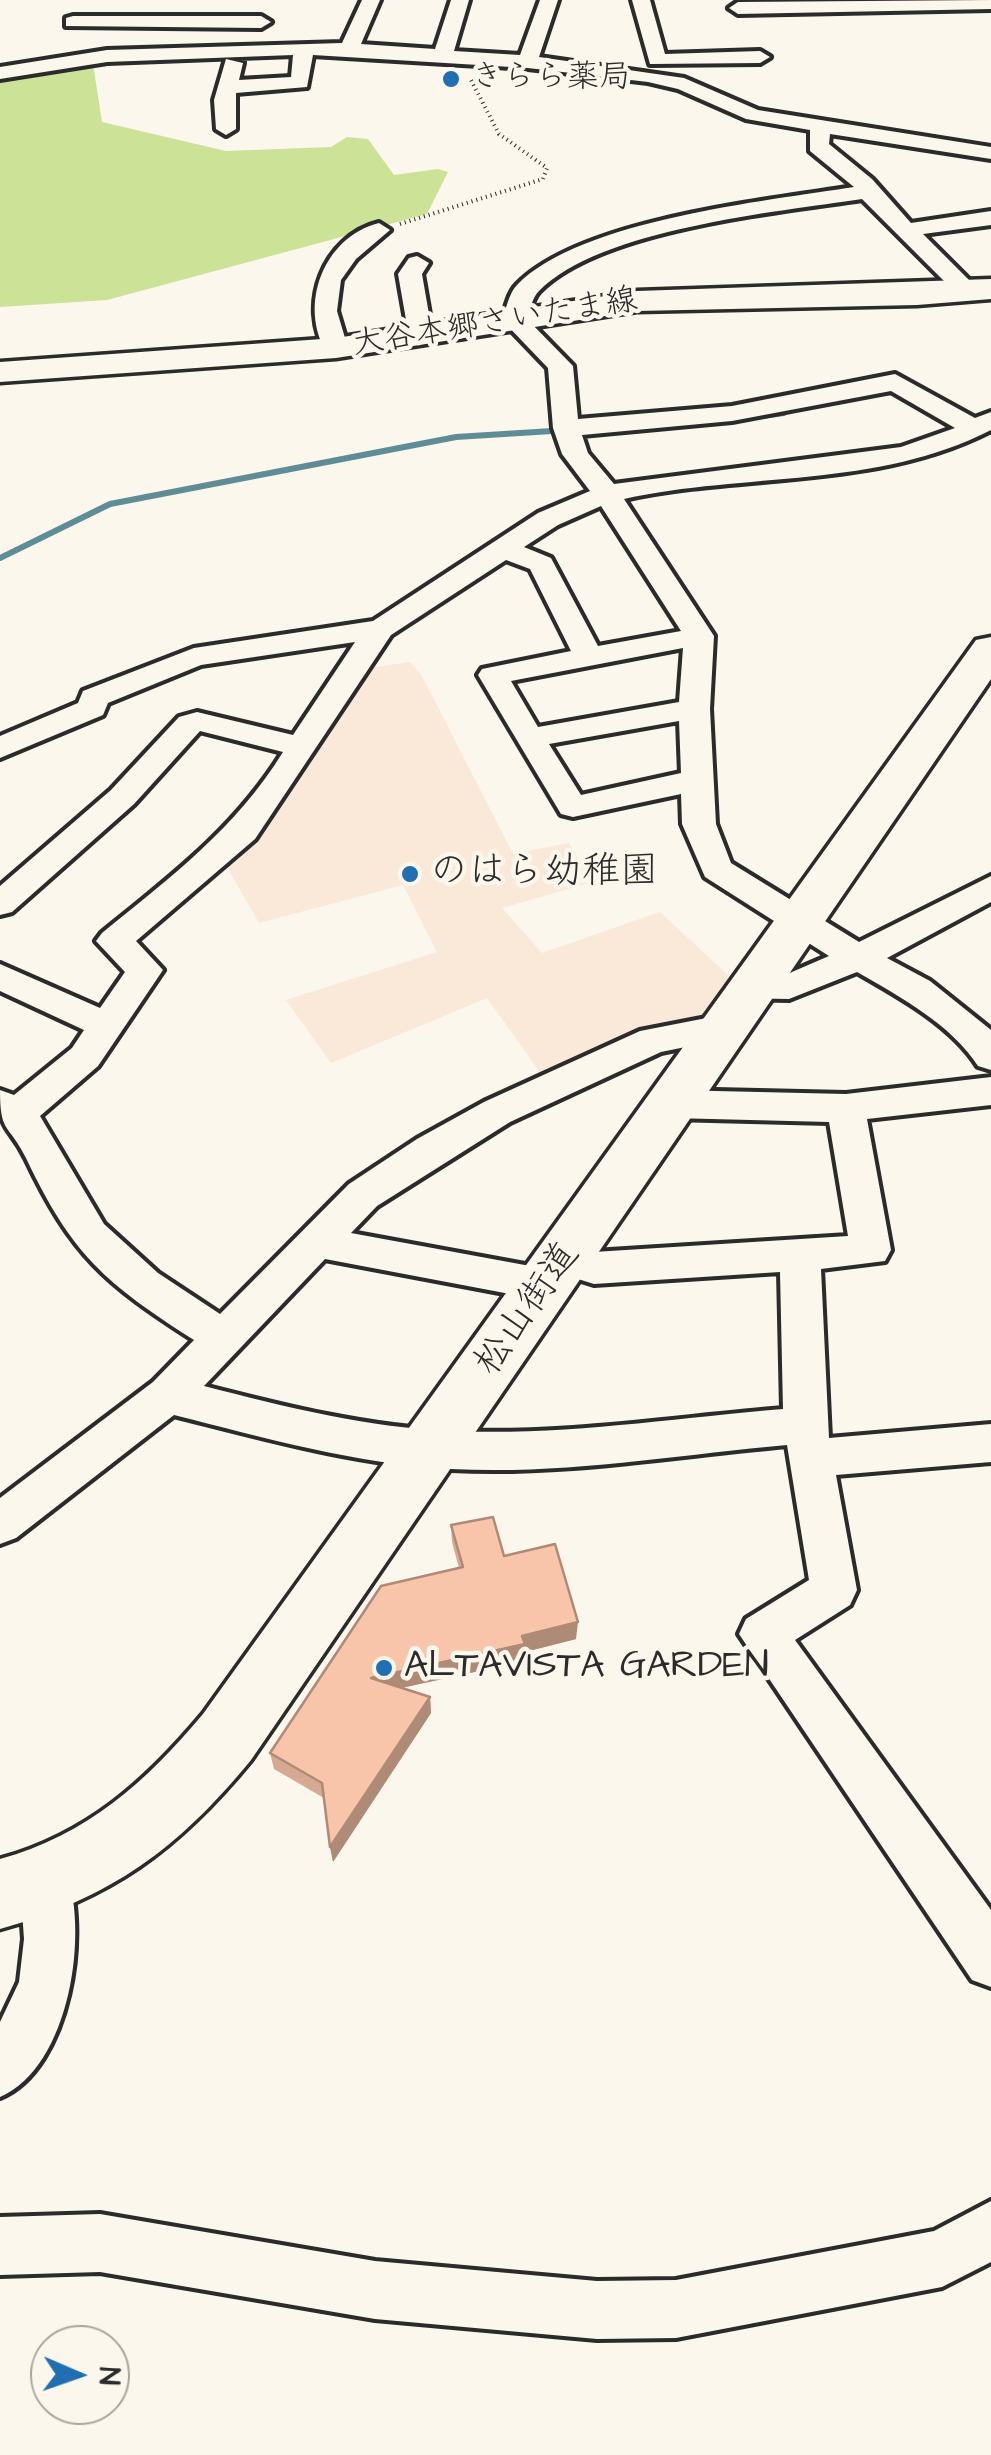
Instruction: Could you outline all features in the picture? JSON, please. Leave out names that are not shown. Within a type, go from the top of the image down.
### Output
[{"type":"main road","name":"大谷本郷さいたま線","points":[[0,372],[336,348],[676,298],[979,290]]},
{"type":"main road","name":"松山街道","points":[[23,1889],[112,1849],[179,1796],[227,1737],[991,649]]},
{"type":"street","points":[[62,62],[80,0]]},
{"type":"street","points":[[226,129],[226,88],[241,49],[274,0]]},
{"type":"street","points":[[349,50],[371,0]]},
{"type":"street","points":[[451,57],[460,0]]},
{"type":"street","points":[[528,62],[549,0]]},
{"type":"street","points":[[641,0],[657,60],[760,76]]},
{"type":"street","points":[[753,116],[760,76],[736,4],[939,0],[991,3]]},
{"type":"street","points":[[73,22],[169,10],[261,22]]},
{"type":"street","points":[[226,88],[300,82],[304,48]]},
{"type":"street","points":[[0,73],[62,62],[241,49],[349,50],[528,62],[684,84],[753,116],[991,153]]},
{"type":"street","points":[[821,126],[818,146],[864,184],[867,192],[906,230],[979,290]]},
{"type":"street","points":[[963,148],[983,181]]},
{"type":"street","points":[[867,192],[685,223],[592,250],[525,286],[514,307],[514,320],[560,366],[566,428],[575,454],[607,494],[699,636],[694,708],[699,824],[717,869],[796,922],[917,990],[982,1043],[991,1056]]},
{"type":"street","points":[[906,230],[991,218]]},
{"type":"street","points":[[336,348],[323,319],[322,295],[333,271],[357,243],[379,230]]},
{"type":"street","points":[[417,263],[410,274],[421,337]]},
{"type":"street","points":[[566,428],[741,416],[804,406],[895,382],[981,424]]},
{"type":"street","points":[[224,1338],[140,1284],[76,1218],[10,1108],[84,1058],[145,970],[114,942],[242,832],[303,747],[358,656],[381,629],[572,506],[648,485],[789,474],[903,455],[944,444],[981,424]]},
{"type":"street","points":[[502,548],[541,564],[588,657]]},
{"type":"street","points":[[0,748],[92,708],[94,698],[194,657],[381,629]]},
{"type":"street","points":[[697,780],[574,807],[493,675],[699,636]]},
{"type":"street","points":[[529,738],[694,708]]},
{"type":"street","points":[[0,904],[103,815],[164,755],[185,725],[197,722],[303,747]]},
{"type":"street","points":[[0,1524],[168,1395],[363,1195],[431,1149],[497,1112],[653,1040],[858,958],[991,888]]},
{"type":"street","points":[[0,976],[109,1027]]},
{"type":"street","points":[[672,1104],[846,1108],[991,1091]]},
{"type":"street","points":[[316,1242],[557,1272],[870,1250],[846,1108]]},
{"type":"street","points":[[800,1256],[808,1441],[834,1590],[763,1634],[976,1932],[991,1961]]},
{"type":"street","points":[[168,1395],[384,1444],[432,1448],[492,1450],[808,1441],[991,1443]]},
{"type":"street","points":[[0,2070],[21,2040],[47,1986],[53,1952],[23,1889]]},
{"type":"street","points":[[0,2246],[100,2244],[375,2290],[597,2310],[676,2310],[942,2258],[991,2230]]},
{"type":"path","points":[[379,230],[542,179],[548,168],[499,134],[451,57]]},
{"type":"shaded area","name":"のはら幼稚園","points":[[410,662],[422,676],[513,854],[569,843],[593,882],[502,908],[542,953],[660,912],[730,977],[701,1018],[542,1075],[487,998],[331,1063],[286,1000],[437,952],[403,885],[259,923],[227,867],[361,669]]},
{"type":"green space","points":[[93,64],[102,122],[226,151],[331,147],[347,137],[368,139],[394,175],[438,169],[448,172],[427,214],[107,300],[0,307],[0,83]]},
{"type":"building","points":[[493,1517],[504,1556],[555,1544],[578,1622],[522,1636],[525,1644],[371,1678],[430,1697],[330,1847],[322,1783],[270,1753],[381,1586],[463,1567],[451,1525]]},
{"type":"waterway","points":[[740,419],[784,413]]},
{"type":"waterway","points":[[636,429],[694,424]]},
{"type":"waterway","points":[[0,558],[110,504],[456,437],[552,431]]},
{"type":"place","name":"きらら薬局","points":[[451,79]]},
{"type":"place","name":"のはら幼稚園","points":[[410,874]]},
{"type":"place","name":"ALTAVISTA GARDEN","points":[[384,1668]]}]
